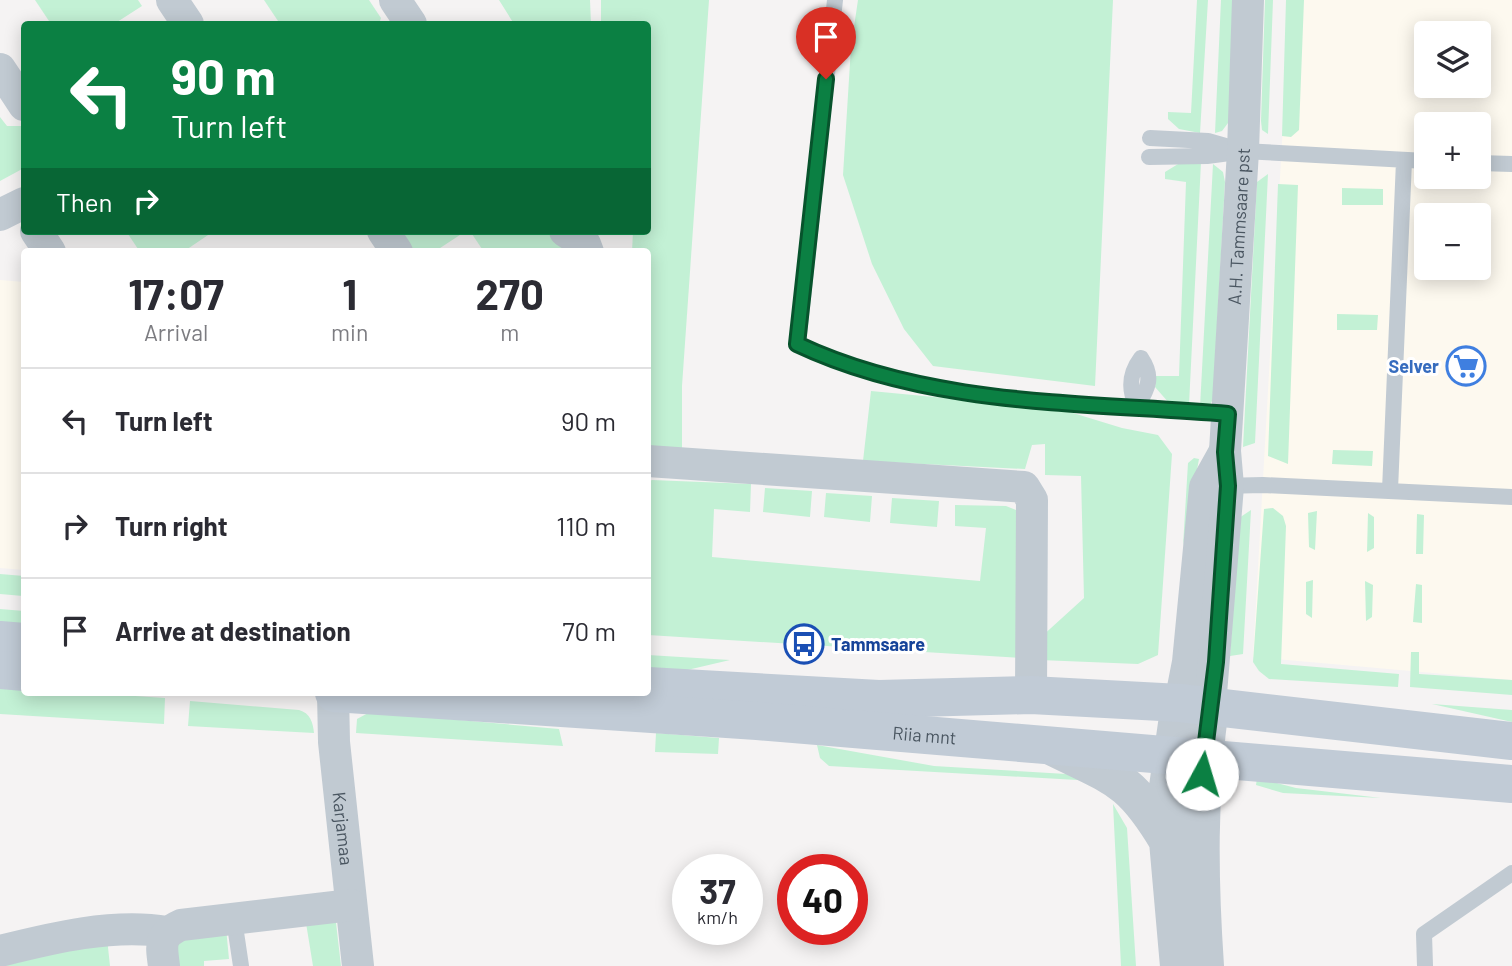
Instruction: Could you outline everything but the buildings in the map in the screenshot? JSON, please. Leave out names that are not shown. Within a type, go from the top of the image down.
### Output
[{"type":"main road","points":[[0,640],[21,642]]},
{"type":"main road","points":[[0,670],[21,672]]},
{"type":"main road","name":"Riia mnt","points":[[651,686],[878,699],[1031,695],[1195,704],[1512,741]]},
{"type":"main road","name":"Riia mnt","points":[[428,696],[553,700],[1512,784]]},
{"type":"street","points":[[172,0],[186,21]]},
{"type":"street","points":[[396,0],[409,21]]},
{"type":"street","name":"A.H. Tammsaare pst","points":[[1188,757],[1217,486],[1225,452],[1243,151],[1248,0]]},
{"type":"street","points":[[0,69],[21,101]]},
{"type":"street","points":[[572,235],[585,243],[587,248]]},
{"type":"street","points":[[651,461],[1024,487],[1032,500],[1031,695]]},
{"type":"street","name":"Karjamaa","points":[[334,696],[334,741],[358,966]]},
{"type":"street","points":[[1049,745],[1103,770],[1131,788],[1146,805],[1168,841]]},
{"type":"street","points":[[1179,966],[1168,841],[1168,787],[1188,757]]},
{"type":"street","points":[[1188,757],[1199,823],[1205,966]]},
{"type":"street","points":[[164,966],[161,941],[167,932],[181,925],[351,905]]},
{"type":"street","points":[[0,951],[107,931],[145,928],[167,932]]},
{"type":"lane","points":[[835,0],[797,344],[838,364],[942,391],[1228,414]]},
{"type":"lane","points":[[1150,138],[1208,141],[1243,151]]},
{"type":"lane","points":[[1149,157],[1207,156],[1243,151],[1414,160]]},
{"type":"lane","points":[[1390,491],[1404,160]]},
{"type":"lane","points":[[1491,163],[1512,164]]},
{"type":"lane","points":[[1217,486],[1512,497]]},
{"type":"lane","points":[[1425,966],[1424,934],[1512,873]]},
{"type":"lane","points":[[234,919],[241,966]]},
{"type":"shaded area","points":[[1290,0],[1512,0],[1512,680],[1253,657]]},
{"type":"shaded area","points":[[0,280],[21,282],[21,570],[0,568]]},
{"type":"green space","points":[[35,0],[138,0],[142,6],[119,21],[49,21]]},
{"type":"green space","points":[[264,0],[369,0],[381,18],[380,21],[278,21]]},
{"type":"green space","points":[[499,0],[590,0],[591,21],[512,21]]},
{"type":"green space","points":[[601,0],[709,0],[682,386],[682,448],[651,448],[651,248],[632,248],[633,235],[651,235],[651,21],[601,21]]},
{"type":"green space","points":[[858,0],[1113,0],[1095,386],[933,366],[904,329],[872,264],[843,175],[851,47]]},
{"type":"green space","points":[[1197,0],[1208,0],[1200,133],[1179,129],[1168,119],[1168,112],[1191,113]]},
{"type":"green space","points":[[1221,0],[1234,0],[1231,119],[1222,131],[1215,133]]},
{"type":"green space","points":[[1265,0],[1273,0],[1268,134],[1262,130],[1261,121]]},
{"type":"green space","points":[[1286,0],[1304,0],[1299,130],[1291,137],[1282,136]]},
{"type":"green space","points":[[0,117],[7,126],[21,126],[21,170],[0,181]]},
{"type":"green space","points":[[1183,161],[1201,162],[1189,405],[1169,403],[1155,387],[1156,376],[1179,376],[1186,182],[1165,179],[1165,172]]},
{"type":"green space","points":[[1213,164],[1223,172],[1225,182],[1213,399],[1210,405],[1200,407]]},
{"type":"green space","points":[[1268,174],[1255,443],[1243,447],[1257,182]]},
{"type":"green space","points":[[1278,184],[1298,185],[1288,464],[1268,456]]},
{"type":"green space","points":[[1342,188],[1383,189],[1383,205],[1342,205]]},
{"type":"green space","points":[[129,235],[208,235],[189,248],[137,248]]},
{"type":"green space","points":[[397,235],[460,235],[440,248],[405,248]]},
{"type":"green space","points":[[473,235],[552,235],[574,248],[481,248]]},
{"type":"green space","points":[[1337,314],[1378,315],[1377,330],[1337,330]]},
{"type":"green space","points":[[871,391],[1060,409],[1122,428],[1158,435],[1172,454],[1158,655],[1138,664],[1040,660],[1040,638],[1084,598],[1081,476],[1045,475],[1045,444],[1032,445],[1025,469],[863,461]]},
{"type":"green space","points":[[1333,450],[1373,451],[1372,466],[1332,464]]},
{"type":"green space","points":[[1194,458],[1199,459],[1183,546],[1188,463]]},
{"type":"green space","points":[[651,480],[751,484],[750,512],[714,509],[712,557],[980,581],[986,528],[955,526],[955,505],[1006,506],[1016,510],[1019,520],[1021,658],[651,635]]},
{"type":"green space","points":[[765,488],[812,491],[810,517],[763,512]]},
{"type":"green space","points":[[826,493],[872,496],[870,522],[824,517]]},
{"type":"green space","points":[[892,498],[939,501],[937,527],[890,523]]},
{"type":"green space","points":[[1273,508],[1283,516],[1286,526],[1281,664],[1399,674],[1398,687],[1269,679],[1259,671],[1253,662],[1264,509]]},
{"type":"green space","points":[[1251,510],[1243,654],[1230,656],[1239,518]]},
{"type":"green space","points":[[1317,511],[1315,550],[1309,547],[1308,513]]},
{"type":"green space","points":[[1368,513],[1374,517],[1374,548],[1367,552]]},
{"type":"green space","points":[[1417,514],[1424,515],[1423,554],[1416,554]]},
{"type":"green space","points":[[0,574],[21,576],[21,596],[0,594]]},
{"type":"green space","points":[[1313,580],[1312,618],[1306,614],[1306,582]]},
{"type":"green space","points":[[1365,581],[1373,585],[1372,617],[1366,621]]},
{"type":"green space","points":[[1416,584],[1422,585],[1422,623],[1413,622]]},
{"type":"green space","points":[[0,609],[21,611],[21,624],[0,623]]},
{"type":"green space","points":[[1411,652],[1419,652],[1419,674],[1512,680],[1512,695],[1410,687]]},
{"type":"green space","points":[[651,655],[730,660],[683,671],[651,668]]},
{"type":"green space","points":[[0,686],[21,688],[21,696],[165,698],[164,724],[0,714]]},
{"type":"green space","points":[[190,701],[299,710],[310,718],[314,733],[188,726]]},
{"type":"green space","points":[[1432,704],[1512,710],[1512,722]]},
{"type":"green space","points":[[370,712],[559,729],[563,746],[356,733],[357,719]]},
{"type":"green space","points":[[656,733],[719,738],[718,754],[655,752]]},
{"type":"green space","points":[[817,745],[934,766],[1083,775],[1095,781],[829,766],[820,758]]},
{"type":"green space","points":[[1257,778],[1296,788],[1381,798],[1283,793],[1256,785]]},
{"type":"green space","points":[[1113,804],[1127,828],[1136,966],[1121,966]]},
{"type":"green space","points":[[335,914],[341,966],[313,966],[306,923]]},
{"type":"green space","points":[[226,928],[229,959],[204,961],[204,966],[168,966],[172,936]]},
{"type":"green space","points":[[107,938],[110,966],[4,966]]},
{"type":"place","name":"Selver","points":[[1466,366]]},
{"type":"place","name":"Tammsaare","points":[[804,644]]},
{"type":"route","points":[[826,79],[797,344],[838,364],[942,391],[1228,414],[1225,452],[1228,486],[1216,662],[1202,774]]}]
